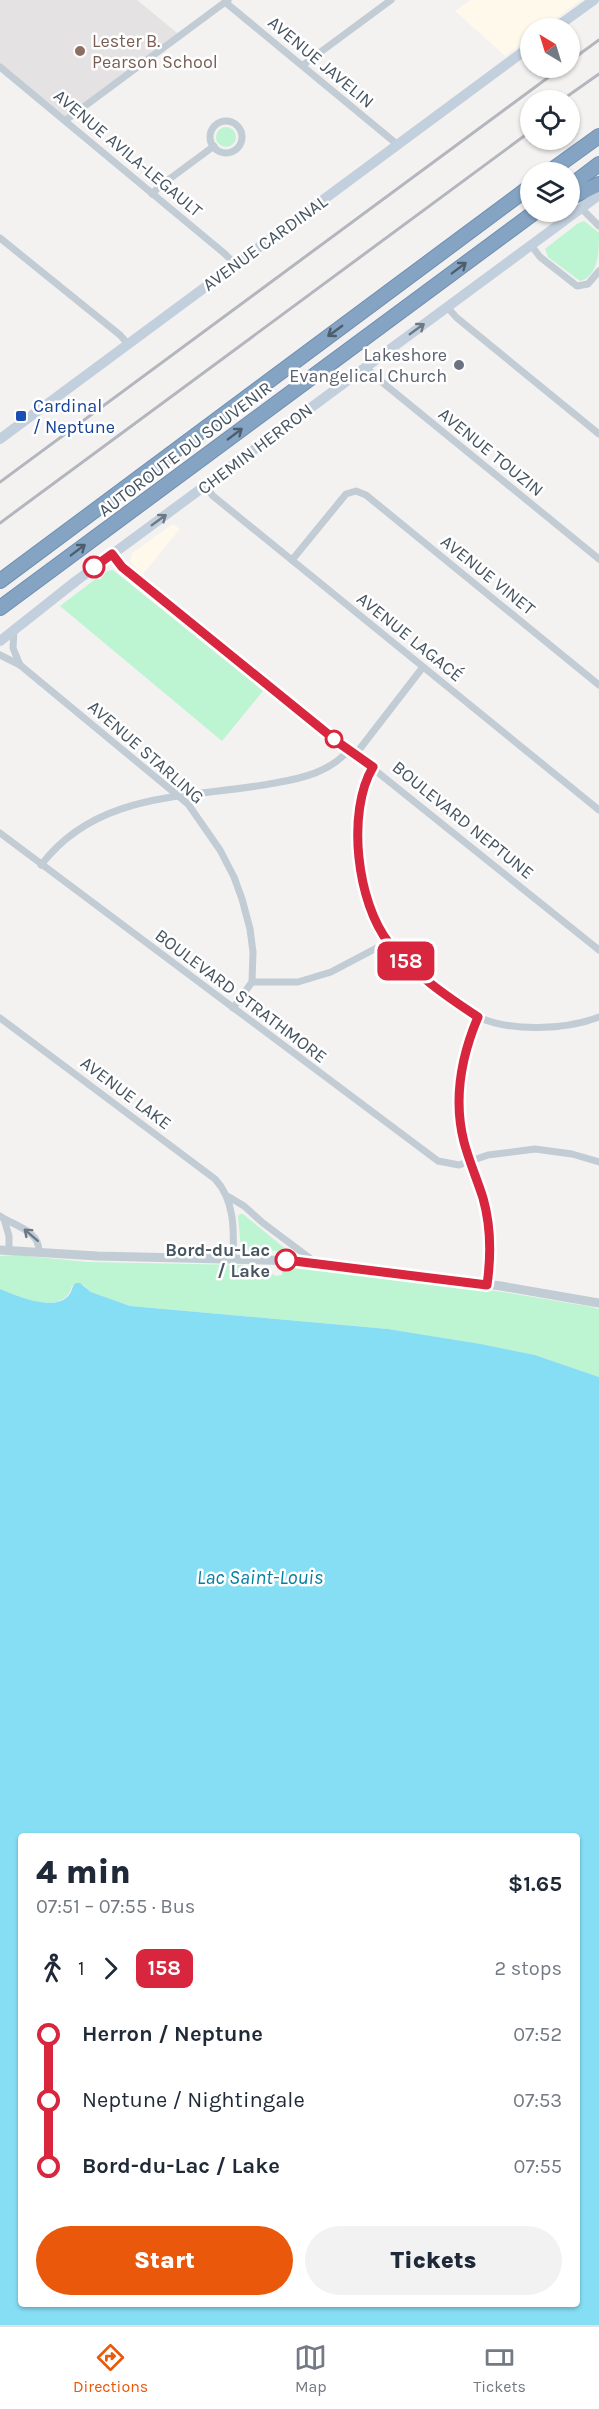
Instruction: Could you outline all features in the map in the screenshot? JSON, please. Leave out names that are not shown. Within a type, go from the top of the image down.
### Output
[{"type":"highway","points":[[563,162],[599,136]]},
{"type":"highway","points":[[580,178],[599,164]]},
{"type":"highway","points":[[580,193],[599,184]]},
{"type":"highway","name":"AUTOROUTE DU SOUVENIR","points":[[0,581],[520,194]]},
{"type":"highway","name":"AUTOROUTE DU SOUVENIR","points":[[0,608],[521,222]]},
{"type":"highway","points":[[514,227],[524,222]]},
{"type":"highway","points":[[0,573],[43,548]]},
{"type":"highway","points":[[0,615],[31,585]]},
{"type":"main road","points":[[569,18],[594,0]]},
{"type":"main road","name":"AVENUE CARDINAL","points":[[2,434],[236,265],[520,54]]},
{"type":"main road","name":"CHEMIN HERRON","points":[[0,641],[112,554],[599,195]]},
{"type":"street","points":[[303,65],[391,0]]},
{"type":"street","points":[[66,120],[227,1]]},
{"type":"street","name":"AVENUE JAVELIN","points":[[227,1],[398,145]]},
{"type":"street","name":"AVENUE AVILA-LEGAULT","points":[[0,67],[66,120],[236,265]]},
{"type":"street","points":[[228,121],[238,127],[242,138],[237,148],[223,152],[213,146],[210,135],[216,124],[228,121]]},
{"type":"street","points":[[152,194],[213,146]]},
{"type":"street","points":[[581,208],[599,226]]},
{"type":"street","points":[[0,238],[128,344]]},
{"type":"street","points":[[531,245],[540,257],[577,286],[588,284],[599,271]]},
{"type":"street","points":[[447,307],[457,318],[599,434]]},
{"type":"street","name":"AVENUE TOUZIN","points":[[366,366],[377,378],[599,559]]},
{"type":"street","name":"AVENUE LAGACÉ","points":[[205,486],[213,496],[599,810]]},
{"type":"street","name":"AVENUE VINET","points":[[292,560],[346,494],[356,491],[366,495],[599,685]]},
{"type":"street","name":"BOULEVARD NEPTUNE","points":[[112,554],[122,567],[599,950]]},
{"type":"street","points":[[14,630],[13,648],[20,665]]},
{"type":"street","name":"AVENUE STARLING","points":[[0,655],[20,665],[191,807],[210,834],[238,885],[250,929],[252,982]]},
{"type":"street","points":[[41,865],[68,837],[105,813],[140,803],[179,796],[262,786],[306,777],[337,761],[352,753],[423,667]]},
{"type":"street","points":[[373,767],[363,786],[357,825],[358,857],[373,912],[388,942],[417,972],[446,996],[478,1017],[504,1024],[544,1028],[599,1017]]},
{"type":"street","name":"BOULEVARD STRATHMORE","points":[[0,834],[434,1158],[454,1165],[488,1155],[535,1149],[563,1152],[599,1162]]},
{"type":"street","points":[[233,1008],[252,982],[298,982],[309,979],[331,972],[388,942]]},
{"type":"street","points":[[478,1017],[463,1059],[459,1082],[462,1130],[483,1198],[488,1223],[487,1285]]},
{"type":"street","name":"AVENUE LAKE","points":[[0,1018],[210,1175],[222,1186],[229,1197],[244,1206],[315,1262]]},
{"type":"street","points":[[229,1197],[233,1259]]},
{"type":"street","points":[[2,1218],[9,1233],[4,1250],[97,1256],[315,1262],[487,1285],[599,1303]]},
{"type":"street","points":[[2,1218],[15,1223],[35,1238],[39,1243],[39,1251]]},
{"type":"shaded area","name":"Lester B. Pearson School","points":[[0,0],[137,0],[181,36],[66,120],[0,67]]},
{"type":"shaded area","points":[[471,0],[581,0],[556,18],[520,18],[520,45],[505,56],[455,11]]},
{"type":"shaded area","points":[[173,524],[180,529],[142,575],[130,561],[132,553]]},
{"type":"green space","points":[[222,127],[230,127],[236,133],[236,141],[230,147],[222,147],[216,141],[216,133]]},
{"type":"green space","points":[[584,221],[599,233],[599,247],[597,262],[591,274],[580,281],[548,257],[545,249]]},
{"type":"green space","points":[[113,570],[263,691],[222,741],[60,606],[97,578],[100,580],[107,571]]},
{"type":"green space","points":[[243,1214],[288,1251],[241,1250],[238,1216]]},
{"type":"green space","points":[[16,1255],[88,1262],[243,1265],[243,1267],[270,1268],[272,1274],[276,1276],[282,1275],[283,1268],[292,1266],[503,1292],[592,1307],[599,1309],[599,1377],[535,1355],[388,1329],[130,1306],[91,1292],[84,1285],[72,1286],[60,1301],[51,1303],[29,1300],[0,1289],[0,1256]]},
{"type":"water","name":"Lac Saint-Louis","points":[[80,1283],[91,1292],[130,1306],[388,1329],[535,1355],[599,1377],[599,2325],[0,2325],[0,1289],[45,1303],[63,1300],[69,1295],[74,1284]]},
{"type":"railway","points":[[580,54],[599,40]]},
{"type":"railway","points":[[576,90],[599,74]]},
{"type":"railway","points":[[0,482],[547,78]]},
{"type":"railway","points":[[0,523],[520,139]]},
{"type":"bus line","name":"158","points":[[94,567],[112,554],[122,567],[339,743],[373,767],[363,786],[357,825],[358,857],[373,912],[388,942],[417,972],[446,996],[478,1017],[463,1059],[459,1094],[464,1142],[483,1198],[488,1223],[487,1285],[286,1260]]},
{"type":"place","name":"Lester B. Pearson School","points":[[80,51]]},
{"type":"place","name":"Lakeshore Evangelical Church","points":[[459,365]]},
{"type":"place","name":"Cardinal / Neptune","points":[[21,416]]},
{"type":"place","name":"Bord-du-Lac / Lake","points":[[286,1260]]}]
